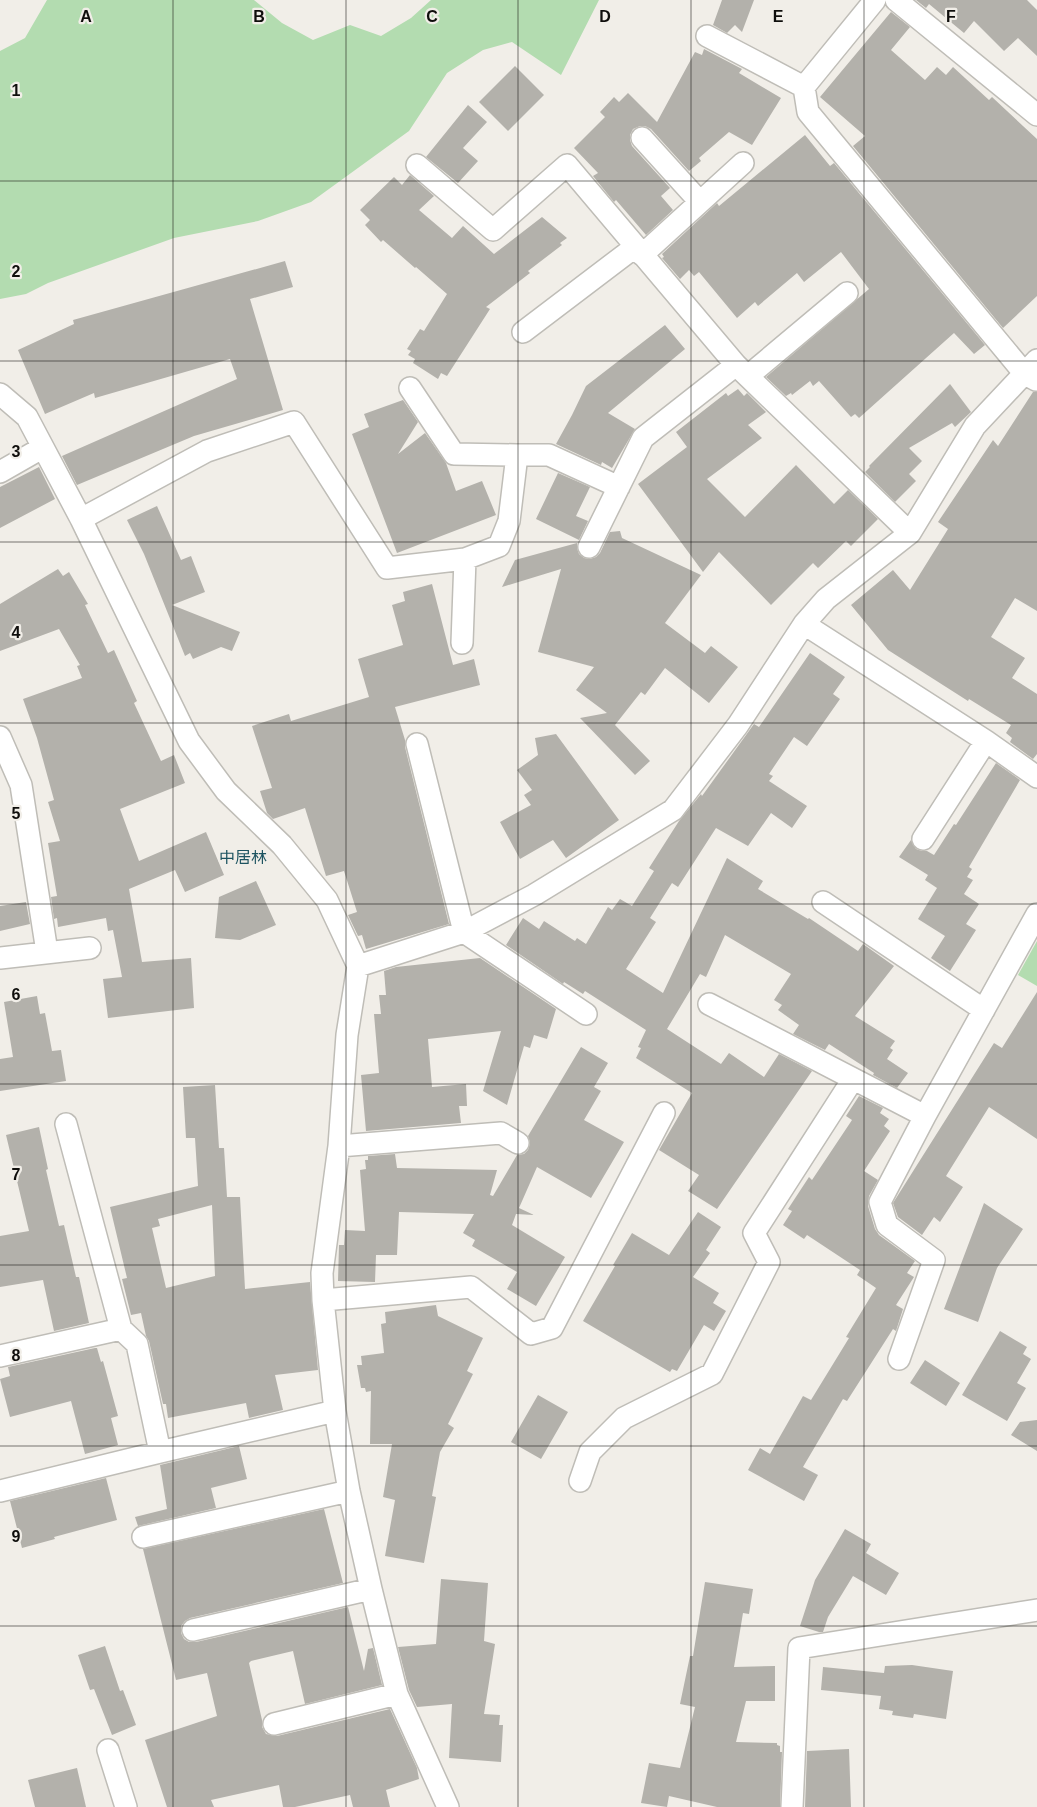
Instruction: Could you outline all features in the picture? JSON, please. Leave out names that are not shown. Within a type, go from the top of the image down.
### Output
[{"type":"street","points":[[358,966],[464,932],[534,895],[672,810],[738,725],[804,624],[826,599],[910,533],[975,426],[1033,371],[808,112],[804,87],[875,0]]},
{"type":"street","points":[[896,0],[1037,115]]},
{"type":"street","points":[[706,36],[804,87]]},
{"type":"street","points":[[642,138],[700,202]]},
{"type":"street","points":[[523,332],[639,251],[700,202],[743,163]]},
{"type":"street","points":[[417,165],[493,230],[567,164],[742,371],[910,533]]},
{"type":"street","points":[[589,547],[642,438],[742,371],[848,293]]},
{"type":"street","points":[[410,388],[454,454],[549,455],[619,487]]},
{"type":"street","points":[[0,394],[27,417],[81,519],[189,741],[226,791],[282,845],[326,900],[358,966],[347,1035],[339,1146],[322,1273],[323,1300],[335,1411],[349,1491],[371,1589],[397,1694],[448,1807]]},
{"type":"street","points":[[81,519],[207,451],[294,422],[387,568],[465,559],[499,546],[509,521],[517,455]]},
{"type":"street","points":[[0,472],[42,448]]},
{"type":"street","points":[[462,643],[465,559]]},
{"type":"street","points":[[804,624],[986,741],[1037,777]]},
{"type":"street","points":[[0,737],[21,785],[47,952]]},
{"type":"street","points":[[923,838],[986,741]]},
{"type":"street","points":[[416,744],[464,932],[586,1014]]},
{"type":"street","points":[[823,902],[984,1010]]},
{"type":"street","points":[[900,1359],[934,1260],[887,1225],[880,1202],[925,1116],[1037,914]]},
{"type":"street","points":[[0,958],[90,948]]},
{"type":"street","points":[[710,1004],[925,1116]]},
{"type":"street","points":[[580,1481],[590,1452],[624,1418],[712,1374],[769,1262],[754,1233],[853,1079]]},
{"type":"street","points":[[323,1300],[471,1287],[531,1334],[552,1328],[664,1113]]},
{"type":"street","points":[[66,1124],[121,1329],[136,1344],[160,1452]]},
{"type":"street","points":[[339,1146],[501,1133],[518,1143]]},
{"type":"street","points":[[0,1356],[121,1329]]},
{"type":"street","points":[[0,1491],[335,1411]]},
{"type":"street","points":[[143,1538],[349,1491]]},
{"type":"street","points":[[193,1630],[371,1589]]},
{"type":"street","points":[[792,1807],[799,1648],[1037,1610]]},
{"type":"street","points":[[274,1724],[397,1694]]},
{"type":"street","points":[[108,1750],[126,1807]]},
{"type":"green space","points":[[47,0],[254,0],[282,23],[313,40],[350,25],[381,36],[411,18],[431,0],[599,0],[561,75],[512,42],[483,50],[447,73],[409,131],[311,202],[258,221],[174,238],[48,283],[26,294],[0,299],[0,51],[25,38]]},
{"type":"green space","points":[[1037,941],[1037,986],[1018,975]]},
{"type":"building","points":[[722,0],[754,0],[742,32],[735,25],[727,33],[713,25]]},
{"type":"building","points":[[916,0],[1027,0],[1037,10],[1037,56],[1018,38],[1004,51],[974,21],[964,33],[929,4],[926,8]]},
{"type":"building","points":[[891,12],[910,27],[891,50],[925,80],[937,67],[946,75],[953,67],[989,100],[992,97],[1037,139],[1037,296],[1003,328],[853,146],[865,136],[820,97]]},
{"type":"building","points":[[704,49],[742,69],[739,73],[781,98],[752,145],[729,132],[699,158],[701,161],[689,171],[651,129],[640,126],[633,129],[630,135],[632,146],[670,188],[661,196],[673,210],[646,235],[616,200],[614,202],[593,176],[598,173],[574,148],[605,117],[600,112],[614,97],[619,102],[628,93],[657,122],[695,52],[702,55]]},
{"type":"building","points":[[515,66],[544,95],[508,131],[479,102]]},
{"type":"building","points":[[468,105],[487,122],[463,148],[478,161],[458,183],[426,157]]},
{"type":"building","points":[[805,135],[830,166],[834,163],[985,345],[974,354],[954,333],[859,418],[855,414],[851,417],[819,381],[813,386],[810,381],[792,395],[791,393],[786,396],[766,377],[869,289],[841,252],[804,282],[797,273],[758,306],[755,302],[737,318],[699,272],[694,276],[689,270],[680,279],[662,258],[664,257],[662,254],[717,203],[719,206]]},
{"type":"building","points":[[410,175],[434,196],[419,210],[452,238],[463,226],[494,254],[542,217],[567,238],[560,243],[562,245],[528,271],[530,273],[486,307],[490,309],[447,376],[441,373],[438,379],[413,363],[415,359],[408,355],[411,351],[407,349],[420,329],[424,331],[447,294],[383,240],[381,242],[365,225],[370,220],[360,210],[394,177],[402,185]]},
{"type":"building","points":[[285,261],[293,287],[250,299],[283,410],[194,436],[77,485],[62,456],[237,379],[230,359],[95,398],[94,393],[45,414],[18,350],[74,324],[73,320]]},
{"type":"building","points":[[665,325],[685,349],[608,413],[635,429],[612,468],[602,462],[601,465],[556,444],[586,386]]},
{"type":"building","points":[[950,384],[971,412],[955,427],[952,423],[909,448],[922,461],[909,474],[916,481],[895,502],[865,472]]},
{"type":"building","points":[[738,389],[744,396],[747,393],[766,412],[748,425],[762,438],[707,479],[745,517],[796,465],[834,504],[848,490],[878,519],[851,546],[846,541],[818,568],[813,563],[771,605],[719,552],[703,572],[638,484],[687,447],[676,432],[726,393],[728,396]]},
{"type":"building","points":[[1033,392],[1037,392],[1037,611],[1015,598],[991,637],[1025,658],[1012,678],[1037,694],[1037,754],[1033,759],[1010,742],[1012,738],[1006,733],[1011,725],[969,699],[968,701],[888,650],[851,605],[893,570],[910,590],[948,529],[938,522],[993,440],[998,446]]},
{"type":"building","points":[[403,400],[418,422],[398,454],[425,433],[446,463],[456,491],[482,481],[496,515],[397,553],[352,434],[369,427],[364,414]]},
{"type":"building","points":[[39,467],[55,499],[0,528],[0,487]]},
{"type":"building","points":[[558,473],[590,487],[576,516],[588,521],[579,540],[536,519]]},
{"type":"building","points":[[157,506],[181,560],[191,556],[205,592],[172,605],[240,632],[232,651],[221,647],[193,659],[190,653],[185,656],[144,554],[127,520]]},
{"type":"building","points":[[620,531],[622,538],[701,575],[665,623],[705,653],[711,646],[738,667],[709,703],[665,668],[645,695],[641,692],[615,725],[650,761],[635,775],[580,718],[607,713],[576,690],[594,667],[538,652],[561,569],[502,587],[515,560],[577,543],[579,554],[584,558],[590,559],[600,553],[610,532]]},
{"type":"building","points":[[58,569],[63,576],[69,572],[88,604],[85,605],[108,653],[114,650],[137,701],[134,703],[161,761],[174,755],[185,783],[120,809],[139,861],[206,832],[224,875],[185,892],[175,870],[129,889],[142,962],[191,958],[194,1008],[108,1018],[103,979],[122,977],[113,930],[108,931],[106,918],[58,927],[57,918],[54,919],[51,897],[57,896],[48,843],[60,841],[48,802],[54,800],[37,738],[23,699],[82,678],[77,666],[80,665],[59,629],[0,651],[0,604]]},
{"type":"building","points":[[432,584],[453,665],[474,659],[480,685],[395,707],[405,740],[405,747],[449,924],[366,949],[362,935],[358,936],[348,915],[357,912],[344,871],[326,876],[305,808],[273,819],[267,813],[260,791],[272,788],[252,726],[289,714],[291,721],[369,697],[358,659],[403,645],[392,605],[405,601],[403,592]]},
{"type":"building","points":[[810,653],[845,677],[833,694],[840,699],[807,746],[794,737],[769,774],[773,776],[769,781],[807,806],[792,828],[771,813],[748,846],[716,828],[678,887],[672,883],[650,918],[656,922],[626,969],[663,993],[727,858],[763,881],[758,889],[809,918],[858,951],[863,944],[894,966],[855,1016],[895,1041],[890,1048],[893,1050],[887,1059],[908,1073],[897,1088],[873,1075],[874,1073],[829,1044],[825,1050],[793,1034],[799,1025],[778,1010],[782,1005],[774,1000],[791,974],[725,935],[706,977],[700,974],[667,1029],[721,1064],[729,1053],[764,1077],[779,1054],[812,1071],[717,1209],[688,1191],[699,1175],[659,1150],[692,1093],[636,1058],[641,1048],[638,1047],[646,1030],[585,991],[583,994],[564,982],[563,984],[506,945],[523,918],[539,929],[544,921],[575,941],[577,938],[586,944],[608,907],[612,910],[620,899],[632,906],[654,871],[649,868],[679,821],[701,794],[702,796],[754,724],[759,727]]},
{"type":"building","points":[[556,734],[619,820],[566,858],[553,840],[520,859],[500,822],[531,805],[524,795],[532,790],[517,770],[538,755],[535,738]]},
{"type":"building","points":[[996,763],[1020,780],[969,867],[972,869],[967,877],[973,880],[964,894],[979,904],[966,924],[976,930],[950,971],[931,958],[945,936],[918,919],[937,888],[925,880],[928,875],[899,857],[911,840],[916,849],[927,851],[934,855]]},
{"type":"building","points":[[256,881],[276,925],[240,940],[215,938],[219,897]]},
{"type":"building","points":[[26,902],[30,924],[0,931],[0,906]]},
{"type":"building","points":[[480,958],[556,1009],[547,1039],[534,1035],[530,1048],[524,1046],[507,1105],[483,1091],[501,1031],[428,1039],[432,1087],[466,1084],[467,1106],[459,1106],[461,1123],[366,1131],[361,1075],[379,1073],[374,1014],[381,1014],[379,995],[386,995],[384,971],[396,967]]},
{"type":"building","points":[[1037,992],[1037,1139],[989,1107],[946,1176],[963,1187],[940,1222],[934,1217],[922,1235],[898,1217],[893,1203],[994,1043],[1002,1048]]},
{"type":"building","points":[[37,996],[40,1014],[45,1013],[52,1051],[61,1050],[66,1081],[0,1091],[0,1059],[13,1057],[4,1002]]},
{"type":"building","points":[[581,1047],[608,1063],[594,1087],[601,1091],[584,1120],[624,1142],[591,1198],[537,1167],[519,1208],[534,1215],[516,1214],[512,1225],[565,1257],[536,1306],[507,1289],[517,1272],[472,1246],[475,1240],[463,1233],[474,1214],[399,1212],[397,1255],[376,1255],[375,1282],[338,1281],[339,1245],[344,1245],[345,1230],[365,1231],[360,1170],[366,1169],[365,1160],[368,1160],[368,1156],[395,1154],[397,1168],[497,1170],[490,1195],[493,1196],[517,1155],[524,1154],[528,1150],[530,1143],[528,1136]]},
{"type":"building","points":[[215,1085],[219,1148],[224,1148],[227,1197],[240,1197],[245,1289],[310,1282],[318,1370],[275,1375],[283,1410],[249,1418],[246,1403],[168,1418],[166,1404],[163,1404],[141,1313],[131,1315],[122,1279],[127,1278],[110,1207],[198,1186],[195,1138],[186,1138],[183,1087]],"holes":[[[212,1205],[215,1276],[166,1288],[152,1228],[160,1226],[158,1219]]]},
{"type":"building","points":[[859,1096],[883,1108],[880,1113],[889,1119],[884,1126],[890,1131],[864,1171],[878,1180],[869,1196],[868,1206],[875,1229],[879,1235],[915,1261],[907,1273],[914,1277],[896,1305],[903,1309],[896,1331],[893,1329],[847,1401],[843,1399],[803,1467],[818,1475],[804,1501],[748,1470],[760,1448],[770,1454],[803,1396],[811,1400],[849,1338],[846,1337],[876,1288],[857,1275],[860,1270],[807,1235],[804,1239],[783,1225],[792,1211],[788,1209],[809,1177],[812,1180],[852,1120],[846,1116]]},
{"type":"building","points":[[39,1127],[48,1169],[46,1170],[59,1226],[64,1225],[76,1277],[79,1277],[89,1323],[54,1331],[43,1280],[0,1287],[0,1236],[29,1231],[6,1135]]},
{"type":"building","points":[[984,1203],[1023,1229],[997,1268],[978,1322],[944,1309]]},
{"type":"building","points":[[698,1212],[721,1227],[706,1250],[710,1253],[693,1277],[719,1293],[713,1303],[726,1311],[714,1331],[704,1325],[677,1371],[672,1369],[670,1372],[583,1321],[632,1233],[669,1255]]},
{"type":"building","points":[[436,1305],[438,1316],[483,1338],[467,1371],[473,1374],[448,1424],[454,1428],[440,1452],[432,1496],[436,1497],[424,1563],[385,1556],[395,1500],[383,1497],[392,1444],[370,1444],[371,1391],[366,1392],[365,1388],[361,1388],[357,1365],[362,1365],[361,1356],[384,1353],[381,1324],[386,1323],[385,1312]]},
{"type":"building","points":[[1000,1331],[1027,1347],[1023,1354],[1031,1359],[1017,1383],[1026,1388],[1007,1421],[962,1395]]},
{"type":"building","points":[[97,1348],[101,1362],[103,1361],[118,1416],[111,1418],[118,1445],[85,1454],[71,1401],[10,1417],[0,1379],[10,1376],[8,1367]]},
{"type":"building","points":[[925,1360],[960,1383],[946,1406],[910,1383]]},
{"type":"building","points":[[538,1395],[568,1412],[541,1459],[511,1442]]},
{"type":"building","points":[[1037,1420],[1037,1451],[1011,1435],[1020,1422]]},
{"type":"building","points":[[239,1446],[247,1479],[211,1488],[216,1508],[138,1526],[135,1517],[167,1509],[160,1465]]},
{"type":"building","points":[[106,1478],[117,1520],[54,1537],[55,1539],[22,1548],[10,1501]]},
{"type":"building","points":[[324,1509],[343,1583],[190,1618],[181,1626],[181,1633],[184,1639],[189,1642],[196,1642],[348,1607],[364,1671],[368,1649],[373,1648],[382,1685],[305,1704],[293,1651],[251,1661],[249,1663],[262,1727],[266,1734],[277,1736],[390,1709],[417,1768],[419,1779],[386,1790],[390,1807],[353,1807],[350,1795],[295,1807],[283,1807],[279,1785],[211,1800],[214,1807],[167,1807],[145,1740],[217,1716],[207,1673],[176,1680],[143,1549]]},
{"type":"building","points":[[845,1529],[871,1544],[866,1553],[899,1573],[886,1595],[853,1576],[828,1617],[823,1632],[800,1626],[815,1580]]},
{"type":"building","points":[[441,1579],[488,1583],[484,1641],[495,1644],[484,1714],[500,1715],[499,1725],[503,1725],[501,1762],[449,1758],[452,1704],[417,1707],[409,1690],[398,1647],[436,1644]]},
{"type":"building","points":[[705,1582],[753,1589],[749,1614],[743,1613],[734,1667],[775,1666],[775,1701],[746,1701],[736,1742],[777,1743],[780,1746],[780,1752],[782,1752],[780,1807],[717,1807],[669,1796],[667,1807],[641,1803],[649,1763],[680,1768],[695,1707],[680,1704],[690,1656],[693,1656]]},
{"type":"building","points":[[105,1646],[120,1691],[123,1690],[136,1725],[112,1735],[94,1689],[90,1690],[78,1655]]},
{"type":"building","points":[[912,1665],[953,1671],[946,1719],[914,1714],[913,1718],[892,1715],[893,1711],[879,1709],[881,1696],[821,1690],[823,1667],[884,1673],[885,1666]]},
{"type":"building","points":[[849,1749],[851,1807],[805,1807],[807,1751]]},
{"type":"building","points":[[77,1768],[86,1807],[35,1807],[28,1780]]},
{"type":"district","name":"中居林","points":[[243,857]]}]
